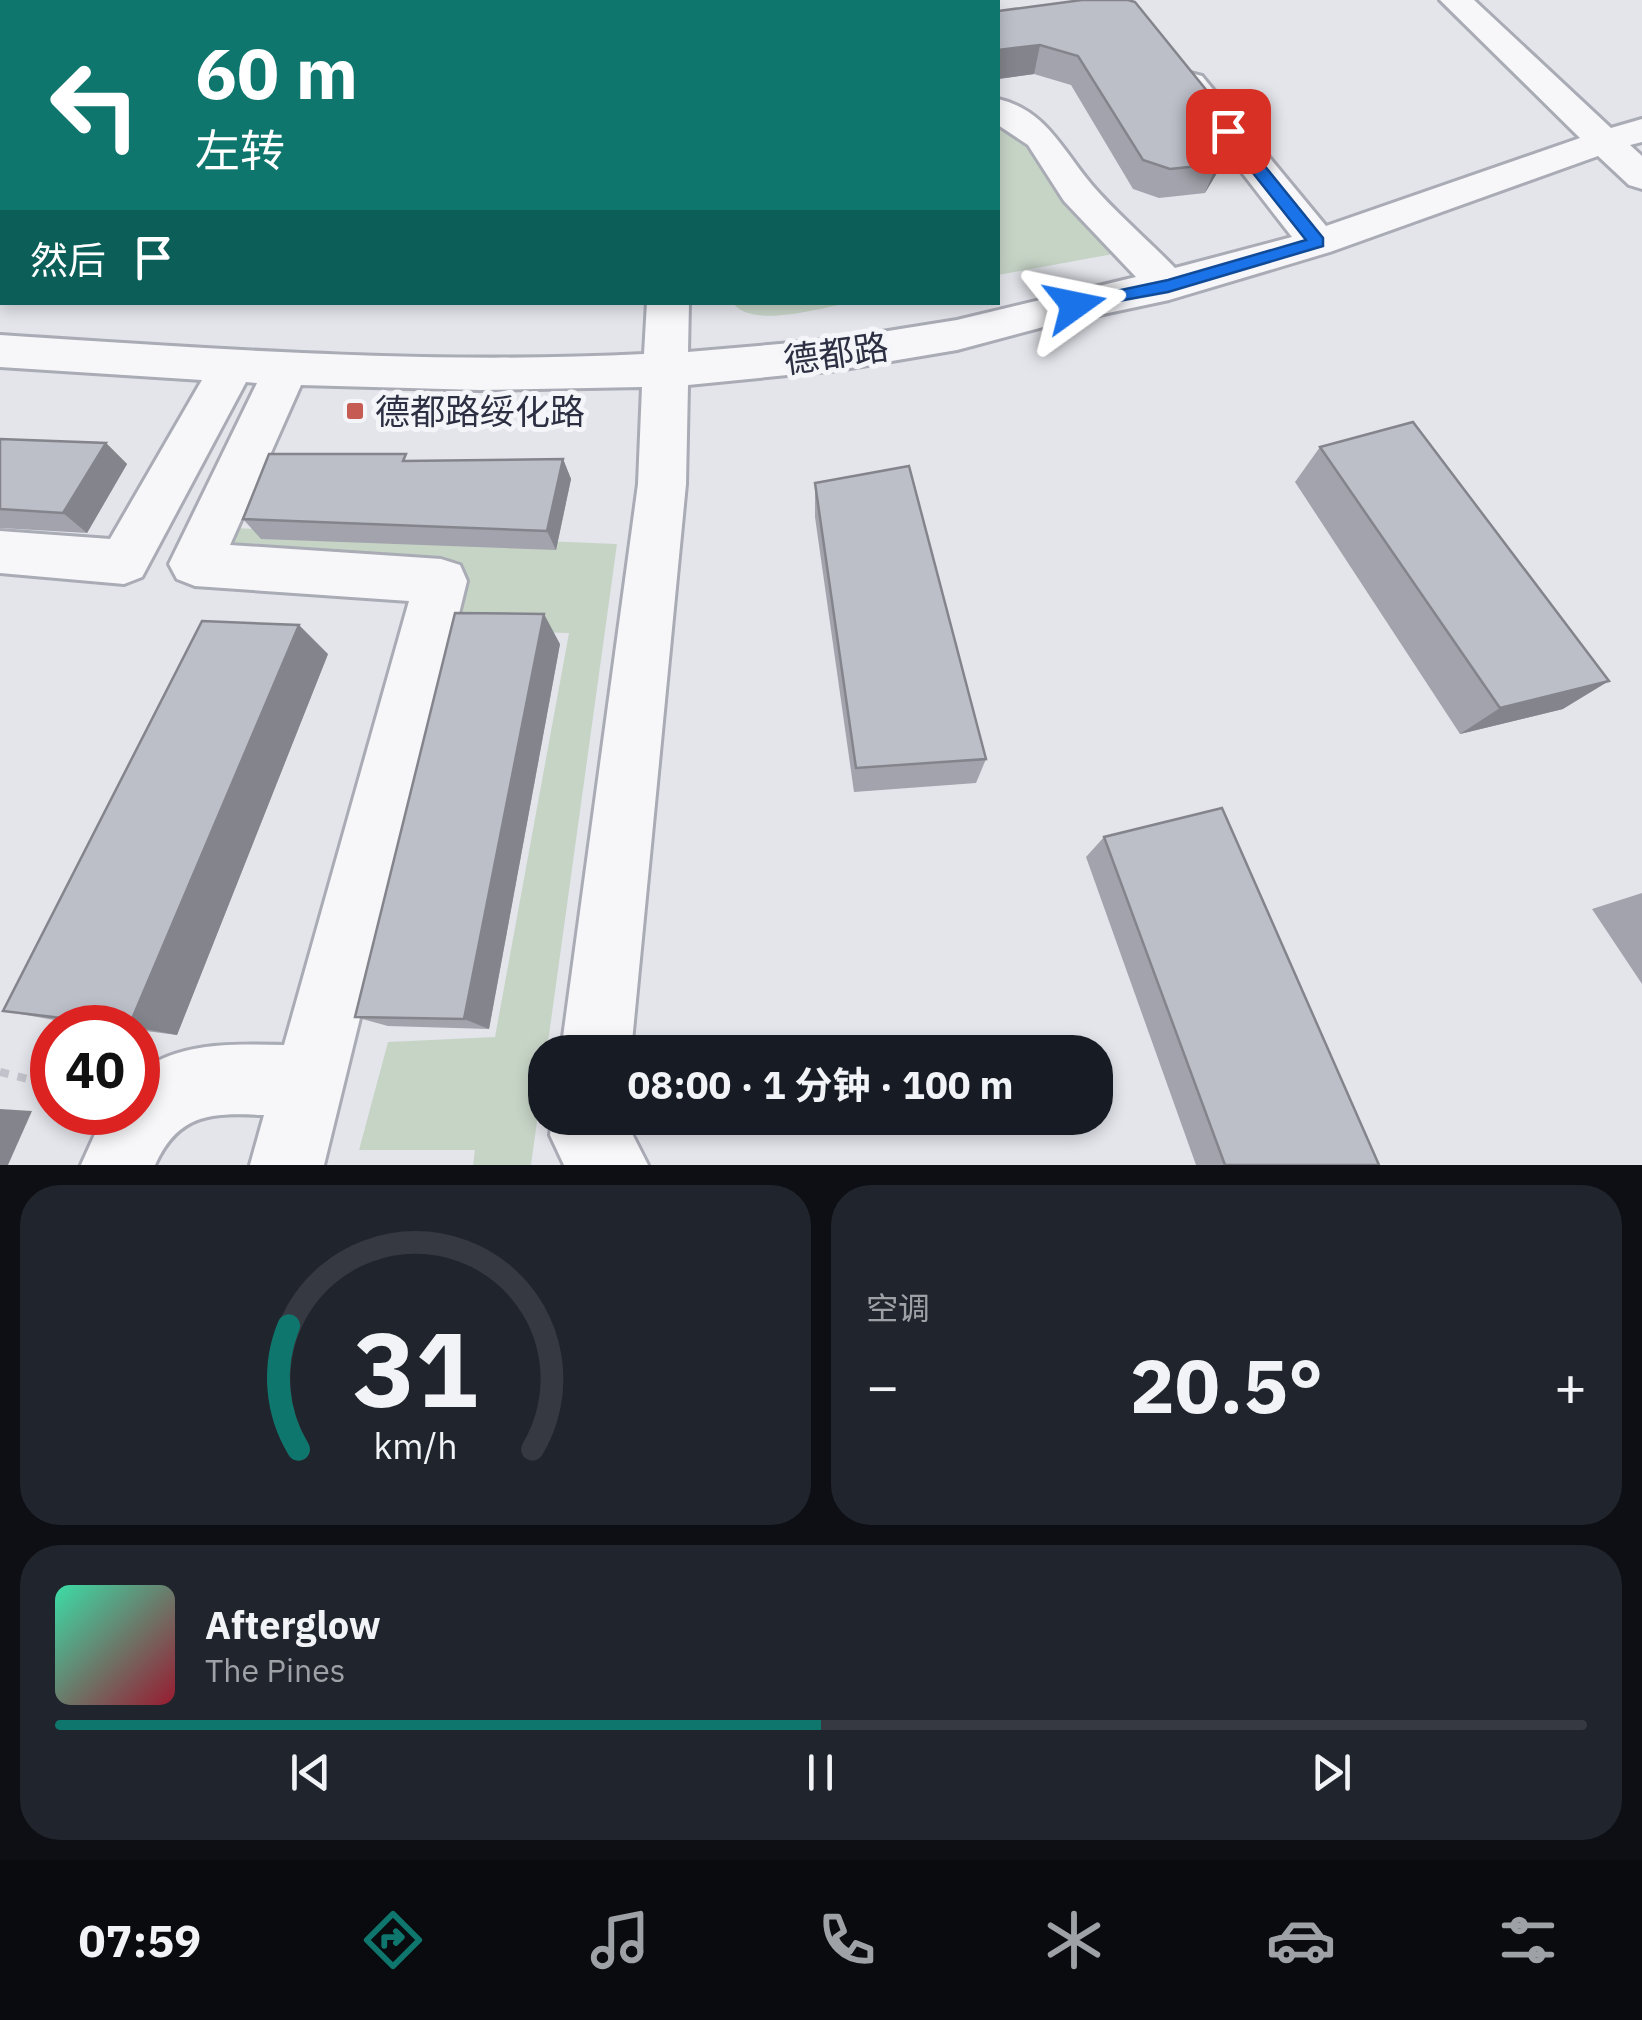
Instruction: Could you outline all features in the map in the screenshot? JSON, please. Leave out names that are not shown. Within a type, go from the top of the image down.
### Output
[{"type":"street","points":[[1456,0],[1642,178]]},
{"type":"street","points":[[1163,50],[1317,242]]},
{"type":"street","points":[[1000,94],[1026,96],[1046,108],[1041,138]]},
{"type":"street","points":[[1000,111],[1041,138],[1078,193],[1168,286]]},
{"type":"street","name":"德都路","points":[[0,351],[260,367],[544,375],[798,361],[960,334],[1168,286],[1317,242],[1642,130]]},
{"type":"street","points":[[598,1035],[662,484],[668,305]]},
{"type":"street","points":[[0,552],[124,562],[260,367]]},
{"type":"street","points":[[260,367],[195,564],[441,581],[287,1165]]},
{"type":"street","points":[[118,1165],[130,1134],[164,1092],[202,1080],[309,1081]]},
{"type":"street","points":[[586,1135],[611,1165]]},
{"type":"path","points":[[0,1072],[30,1080]]},
{"type":"green space","points":[[1000,121],[1034,150],[1124,252],[1000,275]]},
{"type":"green space","points":[[735,305],[839,305],[770,316],[742,311]]},
{"type":"green space","points":[[233,528],[617,544],[549,1035],[528,1035],[528,1135],[535,1135],[531,1165],[473,1165],[475,1150],[359,1150],[388,1042],[495,1037],[569,633],[438,630],[450,574],[257,557],[232,541]]},
{"type":"building","points":[[1082,0],[1135,2],[1237,128],[1217,164],[1170,169],[1143,160],[1078,56],[1040,45],[1000,50],[1000,11]]},
{"type":"building","points":[[1413,422],[1609,681],[1500,708],[1320,447]]},
{"type":"building","points":[[0,439],[106,443],[63,513],[0,509]]},
{"type":"building","points":[[269,454],[406,454],[403,461],[563,459],[547,531],[243,519]]},
{"type":"building","points":[[909,466],[986,759],[856,768],[815,483]]},
{"type":"building","points":[[455,613],[544,614],[464,1019],[355,1017]]},
{"type":"building","points":[[202,621],[299,625],[138,1005],[30,1005],[30,1014],[3,1011]]},
{"type":"building","points":[[1222,808],[1379,1165],[1225,1165],[1104,837]]},
{"type":"place","name":"德都路绥化路","points":[[355,411]]},
{"type":"route","points":[[1075,305],[1168,286],[1317,242],[1228,131]]}]
